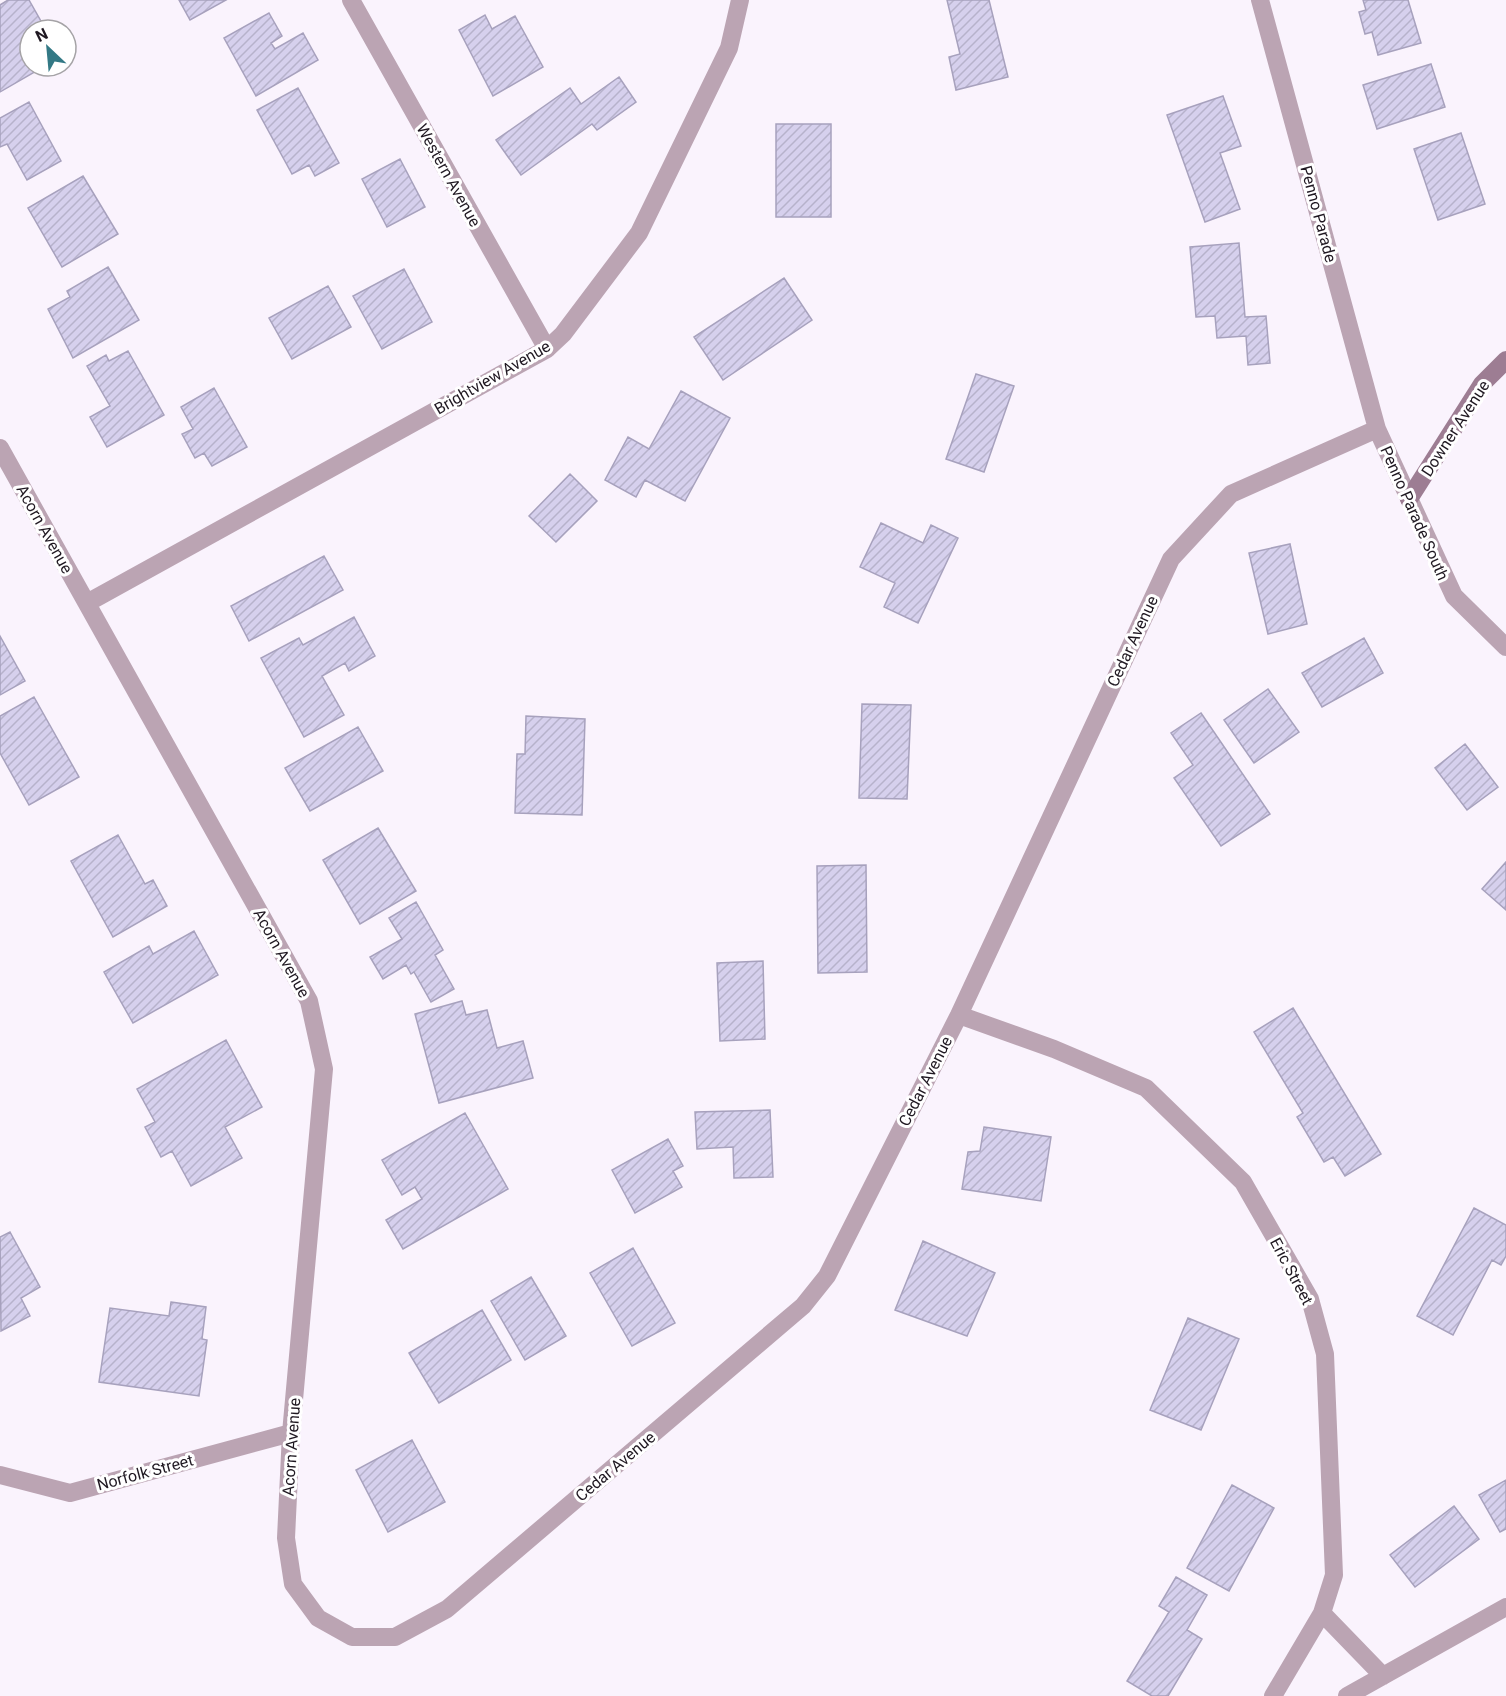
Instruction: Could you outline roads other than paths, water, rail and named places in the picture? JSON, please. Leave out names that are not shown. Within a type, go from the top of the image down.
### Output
[{"type":"street","name":"Western Avenue","points":[[351,0],[547,349]]},
{"type":"street","name":"Brightview Avenue","points":[[87,603],[547,349],[563,334],[639,233],[729,48],[740,0]]},
{"type":"street","name":"Penno Parade","points":[[1260,0],[1377,429]]},
{"type":"street","name":"Downer Avenue","points":[[1409,499],[1482,384],[1506,360]]},
{"type":"street","name":"Penno Parade South","points":[[1377,429],[1454,596],[1506,647]]},
{"type":"street","name":"Cedar Avenue","points":[[352,1637],[395,1637],[447,1609],[803,1306],[827,1276],[959,1015],[1171,559],[1231,494],[1377,429]]},
{"type":"street","name":"Acorn Avenue","points":[[0,448],[309,1001],[324,1069],[291,1433],[286,1538],[293,1584],[318,1618],[352,1637]]},
{"type":"street","name":"Eric Street","points":[[959,1015],[1054,1049],[1146,1088],[1243,1182],[1310,1299],[1325,1354],[1334,1575],[1322,1614],[1272,1696]]},
{"type":"street","name":"Norfolk Street","points":[[0,1475],[70,1493],[291,1433]]},
{"type":"street","points":[[1347,1696],[1506,1607]]},
{"type":"street","points":[[1322,1614],[1383,1676]]}]
